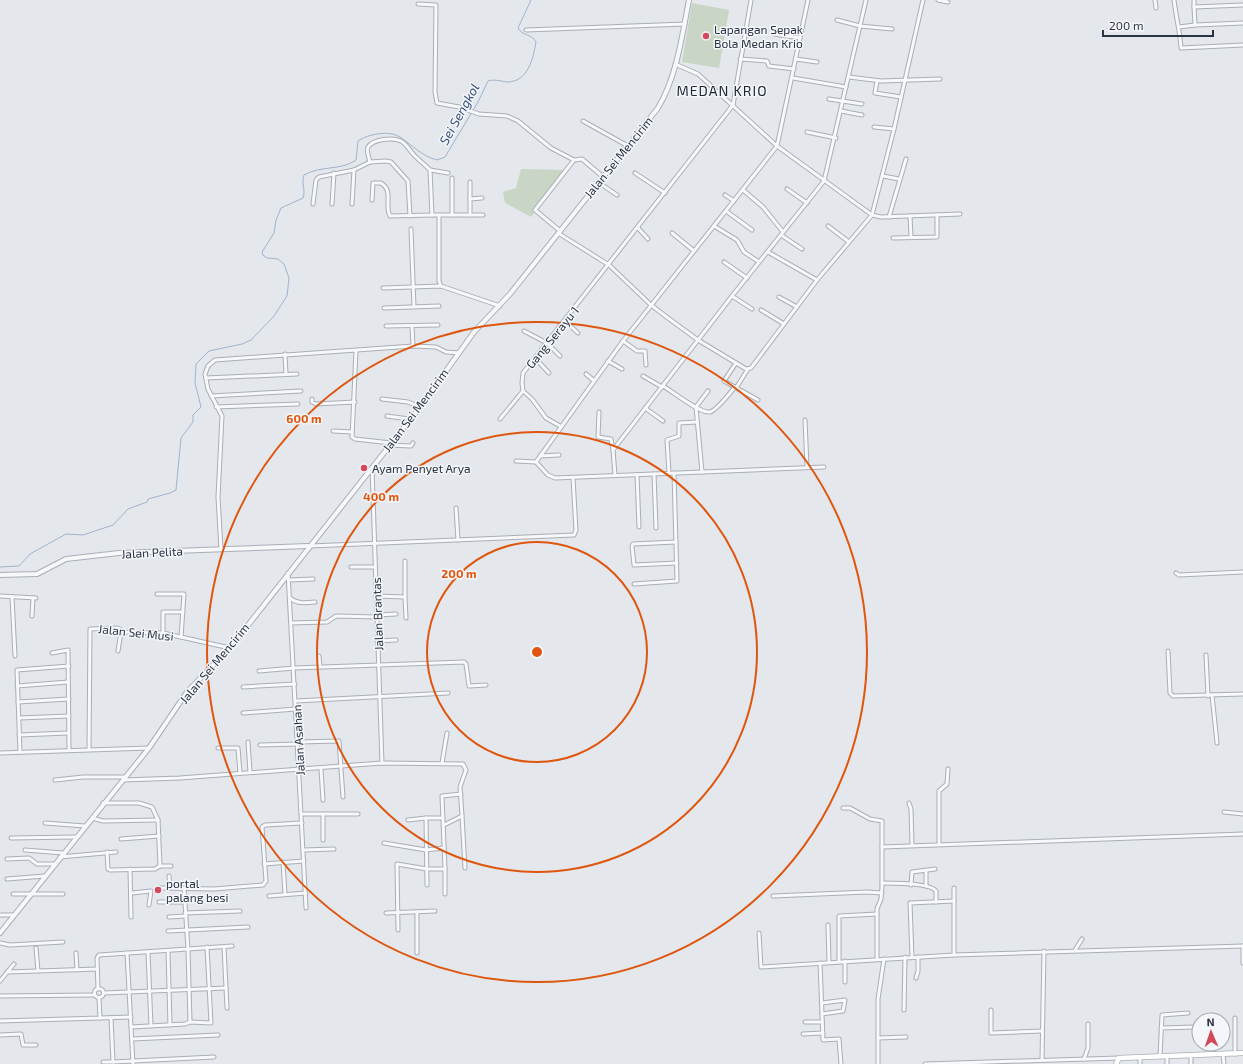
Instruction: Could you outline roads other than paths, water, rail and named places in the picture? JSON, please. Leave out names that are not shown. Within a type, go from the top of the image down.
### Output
[{"type":"main road","points":[[1116,1064],[1119,1058],[1243,1053]]},
{"type":"street","name":"Jalan Sei Mencirim","points":[[0,932],[149,748],[187,692],[230,648],[308,546],[420,407],[474,332],[510,294],[558,231],[628,146],[664,98],[676,64],[689,0]]},
{"type":"street","points":[[733,105],[750,0]]},
{"type":"street","points":[[536,462],[560,426],[623,341],[778,146],[808,0]]},
{"type":"street","points":[[613,450],[732,296],[824,181],[836,138],[848,77],[866,0]]},
{"type":"street","points":[[643,376],[663,386],[696,407],[710,412],[725,400],[818,280],[872,215],[883,176],[923,0]]},
{"type":"street","points":[[938,0],[948,2]]},
{"type":"street","points":[[1155,0],[1156,8]]},
{"type":"street","points":[[1174,0],[1181,54]]},
{"type":"street","points":[[1194,0],[1195,25]]},
{"type":"street","points":[[418,4],[436,5],[436,102],[439,105],[465,109],[473,113],[507,116],[518,121],[552,148],[574,160],[582,160],[602,176]]},
{"type":"street","points":[[1194,7],[1243,5]]},
{"type":"street","points":[[837,20],[860,26],[892,29]]},
{"type":"street","points":[[1178,27],[1243,22]]},
{"type":"street","points":[[526,30],[684,24]]},
{"type":"street","points":[[774,34],[800,38]]},
{"type":"street","points":[[1180,48],[1243,45]]},
{"type":"street","points":[[740,59],[767,61],[769,66],[794,70]]},
{"type":"street","points":[[796,59],[817,62]]},
{"type":"street","points":[[676,64],[698,74],[778,146],[872,215],[910,216],[960,214]]},
{"type":"street","points":[[848,77],[877,81],[940,79]]},
{"type":"street","points":[[793,78],[846,87]]},
{"type":"street","points":[[877,81],[875,93],[901,97]]},
{"type":"street","points":[[829,99],[862,104]]},
{"type":"street","name":"Gang Serayu 1","points":[[524,391],[522,383],[523,373],[733,105]]},
{"type":"street","points":[[841,111],[862,114]]},
{"type":"street","points":[[583,121],[628,146]]},
{"type":"street","points":[[874,127],[894,129]]},
{"type":"street","points":[[807,132],[836,138]]},
{"type":"street","points":[[370,162],[367,151],[369,146],[375,142],[384,140],[398,140],[402,142],[430,170],[448,173]]},
{"type":"street","points":[[889,216],[906,159]]},
{"type":"street","points":[[574,160],[535,210],[558,231],[609,265],[651,305],[698,340],[748,369]]},
{"type":"street","points":[[312,204],[317,178],[334,173],[354,170],[370,162],[386,161],[391,162],[406,179],[410,216]]},
{"type":"street","points":[[352,204],[354,170]]},
{"type":"street","points":[[430,170],[432,215]]},
{"type":"street","points":[[332,204],[334,173]]},
{"type":"street","points":[[635,173],[665,193]]},
{"type":"street","points":[[883,176],[899,179]]},
{"type":"street","points":[[452,178],[452,214]]},
{"type":"street","points":[[470,182],[470,215]]},
{"type":"street","points":[[598,182],[617,195]]},
{"type":"street","points":[[372,200],[373,183],[381,183],[388,192],[388,212],[390,216],[439,214],[483,215]]},
{"type":"street","points":[[787,189],[807,203]]},
{"type":"street","points":[[743,190],[763,207],[782,234],[802,249]]},
{"type":"street","points":[[725,195],[734,202]]},
{"type":"street","points":[[470,199],[482,198]]},
{"type":"street","points":[[726,211],[752,230]]},
{"type":"street","points":[[439,214],[439,280],[442,286]]},
{"type":"street","points":[[893,238],[937,237],[937,215]]},
{"type":"street","points":[[910,216],[911,237]]},
{"type":"street","points":[[714,226],[737,240],[744,252],[759,262]]},
{"type":"street","points":[[828,226],[849,242]]},
{"type":"street","points":[[638,228],[648,238]]},
{"type":"street","points":[[411,229],[414,307]]},
{"type":"street","points":[[672,233],[694,251]]},
{"type":"street","points":[[768,252],[818,280]]},
{"type":"street","points":[[724,262],[747,278]]},
{"type":"street","points":[[383,288],[442,286],[500,306]]},
{"type":"street","points":[[732,296],[752,309]]},
{"type":"street","points":[[779,296],[797,307]]},
{"type":"street","points":[[384,308],[439,306]]},
{"type":"street","points":[[761,310],[784,324]]},
{"type":"street","points":[[565,321],[578,333]]},
{"type":"street","points":[[386,326],[438,325]]},
{"type":"street","points":[[412,326],[413,346]]},
{"type":"street","points":[[524,331],[547,343],[560,356]]},
{"type":"street","points":[[623,341],[637,350],[645,351],[646,365]]},
{"type":"street","points":[[221,549],[218,497],[223,426],[222,416],[211,396],[206,378],[208,366],[215,360],[285,354],[356,352],[413,346],[436,347],[446,352],[459,353]]},
{"type":"street","points":[[356,352],[355,402],[352,432],[353,439],[411,446],[413,443]]},
{"type":"street","points":[[285,354],[286,374]]},
{"type":"street","points":[[535,358],[549,373]]},
{"type":"street","points":[[608,361],[622,369]]},
{"type":"street","points":[[736,363],[724,380],[758,400]]},
{"type":"street","points":[[206,378],[297,374]]},
{"type":"street","points":[[586,374],[594,380]]},
{"type":"street","points":[[211,396],[301,391]]},
{"type":"street","points":[[500,419],[524,391],[546,418],[560,426]]},
{"type":"street","points":[[702,472],[696,407],[708,391]]},
{"type":"street","points":[[312,399],[313,403],[355,402]]},
{"type":"street","points":[[382,399],[408,402],[420,407]]},
{"type":"street","points":[[216,407],[298,404]]},
{"type":"street","points":[[645,408],[663,421]]},
{"type":"street","points":[[598,412],[598,437],[611,438],[614,475]]},
{"type":"street","points":[[388,416],[409,419]]},
{"type":"street","points":[[805,420],[807,467]]},
{"type":"street","points":[[669,473],[667,440],[679,436],[679,423],[697,422]]},
{"type":"street","points":[[333,431],[352,432]]},
{"type":"street","points":[[540,456],[559,455]]},
{"type":"street","points":[[516,461],[536,462],[551,477],[573,478],[614,475],[824,467]]},
{"type":"street","name":"Jalan Brantas","points":[[372,466],[382,763]]},
{"type":"street","points":[[634,584],[675,582],[677,580],[674,528],[674,473]]},
{"type":"street","points":[[654,474],[656,528]]},
{"type":"street","points":[[637,475],[639,527]]},
{"type":"street","points":[[308,546],[574,534],[576,530],[573,478]]},
{"type":"street","points":[[456,508],[458,540]]},
{"type":"street","points":[[676,542],[633,544],[632,546],[634,565],[677,563]]},
{"type":"street","name":"Jalan Pelita","points":[[0,575],[37,574],[59,562],[86,556],[119,553],[308,546]]},
{"type":"street","points":[[405,561],[406,618]]},
{"type":"street","points":[[351,568],[375,567]]},
{"type":"street","points":[[1176,573],[1178,575],[1243,572]]},
{"type":"street","name":"Jalan Asahan","points":[[288,573],[306,908]]},
{"type":"street","points":[[289,580],[313,579]]},
{"type":"street","points":[[157,594],[184,594],[182,636]]},
{"type":"street","points":[[0,596],[34,598],[32,616]]},
{"type":"street","points":[[12,596],[15,656]]},
{"type":"street","points":[[376,596],[405,596]]},
{"type":"street","points":[[290,598],[295,602],[315,602]]},
{"type":"street","points":[[163,633],[163,612],[183,612]]},
{"type":"street","points":[[291,623],[327,622],[336,616],[377,616],[396,614]]},
{"type":"street","name":"Jalan Sei Musi","points":[[89,749],[89,631],[93,628],[117,628],[120,629],[121,632],[163,633],[182,636],[230,648]]},
{"type":"street","points":[[118,651],[121,632]]},
{"type":"street","points":[[377,641],[396,640]]},
{"type":"street","points":[[52,652],[68,650],[69,750]]},
{"type":"street","points":[[1168,651],[1171,695],[1177,697],[1243,694]]},
{"type":"street","points":[[1206,655],[1208,696]]},
{"type":"street","points":[[319,656],[320,667]]},
{"type":"street","points":[[259,671],[294,668],[464,662],[466,664],[469,686],[486,685]]},
{"type":"street","points":[[20,752],[16,672],[19,669],[69,666]]},
{"type":"street","points":[[17,686],[68,682]]},
{"type":"street","points":[[243,687],[295,684]]},
{"type":"street","points":[[296,701],[448,693]]},
{"type":"street","points":[[1212,695],[1217,743]]},
{"type":"street","points":[[18,702],[69,699]]},
{"type":"street","points":[[243,713],[296,709]]},
{"type":"street","points":[[19,718],[69,716]]},
{"type":"street","points":[[19,735],[68,733]]},
{"type":"street","points":[[442,763],[447,733]]},
{"type":"street","points":[[260,745],[338,740],[343,797]]},
{"type":"street","points":[[248,742],[250,772]]},
{"type":"street","points":[[0,754],[89,749],[149,748]]},
{"type":"street","points":[[218,748],[238,748],[240,773]]},
{"type":"street","points":[[55,780],[83,777],[180,778],[382,763],[442,763],[465,765],[466,770],[461,784],[460,794],[465,868]]},
{"type":"street","points":[[321,768],[323,800]]},
{"type":"street","points":[[939,844],[939,791],[947,784],[948,769]]},
{"type":"street","points":[[445,894],[442,795],[460,794]]},
{"type":"street","points":[[103,803],[147,804],[154,810],[158,820],[160,866]]},
{"type":"street","points":[[909,803],[911,809],[912,845]]},
{"type":"street","points":[[843,808],[850,808],[870,819],[881,820],[882,893],[877,914],[877,959]]},
{"type":"street","points":[[1224,812],[1243,814]]},
{"type":"street","points":[[302,814],[358,814]]},
{"type":"street","points":[[323,814],[324,840]]},
{"type":"street","points":[[444,825],[462,816]]},
{"type":"street","points":[[91,818],[102,821],[158,820]]},
{"type":"street","points":[[426,818],[427,885]]},
{"type":"street","points":[[408,820],[443,818]]},
{"type":"street","points":[[45,823],[85,826]]},
{"type":"street","points":[[160,888],[214,889],[263,885],[266,882],[262,830],[263,826],[302,823]]},
{"type":"street","points":[[882,846],[1243,834]]},
{"type":"street","points":[[121,839],[159,836]]},
{"type":"street","points":[[11,838],[76,837]]},
{"type":"street","points":[[384,843],[426,850],[444,848]]},
{"type":"street","points":[[304,850],[334,849]]},
{"type":"street","points":[[25,850],[63,853]]},
{"type":"street","points":[[107,852],[109,870],[155,869],[160,866],[171,866]]},
{"type":"street","points":[[60,857],[116,852]]},
{"type":"street","points":[[7,859],[29,858],[37,864],[55,864]]},
{"type":"street","points":[[264,864],[304,861]]},
{"type":"street","points":[[283,862],[285,894]]},
{"type":"street","points":[[398,930],[397,864],[427,869],[445,869]]},
{"type":"street","points":[[130,869],[132,893],[131,917]]},
{"type":"street","points":[[911,885],[912,872],[936,869]]},
{"type":"street","points":[[926,871],[926,886]]},
{"type":"street","points":[[8,879],[45,876]]},
{"type":"street","points":[[170,876],[170,887]]},
{"type":"street","points":[[882,883],[895,882],[934,888],[936,902]]},
{"type":"street","points":[[184,888],[190,990],[190,1022]]},
{"type":"street","points":[[954,888],[954,955]]},
{"type":"street","points":[[132,893],[151,891],[149,905]]},
{"type":"street","points":[[773,896],[866,892],[882,893]]},
{"type":"street","points":[[269,896],[306,893]]},
{"type":"street","points":[[13,894],[63,894]]},
{"type":"street","points":[[912,957],[909,904],[911,902],[954,901]]},
{"type":"street","points":[[159,902],[185,902]]},
{"type":"street","points":[[169,917],[240,911]]},
{"type":"street","points":[[386,913],[435,911]]},
{"type":"street","points":[[417,912],[417,953]]},
{"type":"street","points":[[839,961],[838,916],[877,914]]},
{"type":"street","points":[[0,915],[13,915]]},
{"type":"street","points":[[828,925],[829,962]]},
{"type":"street","points":[[168,931],[248,927]]},
{"type":"street","points":[[759,933],[761,967],[918,956],[1243,946],[1243,963]]},
{"type":"street","points":[[1075,950],[1082,939]]},
{"type":"street","points":[[0,943],[10,945],[63,942]]},
{"type":"street","points":[[94,995],[94,992],[98,989],[97,958],[99,955],[232,946]]},
{"type":"street","points":[[224,947],[227,1008]]},
{"type":"street","points":[[36,948],[38,971]]},
{"type":"street","points":[[131,1026],[212,1022],[207,948]]},
{"type":"street","points":[[168,951],[170,1025]]},
{"type":"street","points":[[1040,1062],[1044,951]]},
{"type":"street","points":[[148,952],[151,1026]]},
{"type":"street","points":[[76,953],[77,970]]},
{"type":"street","points":[[127,953],[133,1062]]},
{"type":"street","points":[[916,978],[918,971],[918,956]]},
{"type":"street","points":[[904,1010],[905,957]]},
{"type":"street","points":[[878,1064],[878,999],[884,959]]},
{"type":"street","points":[[845,961],[845,982]]},
{"type":"street","points":[[820,963],[823,1040],[839,1039],[841,1064]]},
{"type":"street","points":[[0,981],[14,964]]},
{"type":"street","points":[[7,972],[97,969]]},
{"type":"street","points":[[98,989],[102,990],[104,993],[226,988]]},
{"type":"street","points":[[100,1018],[99,998],[104,993]]},
{"type":"street","points":[[0,996],[94,995],[99,998]]},
{"type":"street","points":[[822,1003],[845,1000],[843,1011],[822,1014]]},
{"type":"street","points":[[991,1010],[991,1033],[1042,1031]]},
{"type":"street","points":[[1160,1057],[1162,1014],[1188,1013]]},
{"type":"street","points":[[0,1021],[131,1017]]},
{"type":"street","points":[[111,1018],[113,1062]]},
{"type":"street","points":[[1235,1054],[1236,1018]]},
{"type":"street","points":[[805,1022],[822,1022]]},
{"type":"street","points":[[1084,1059],[1088,1048],[1088,1024]]},
{"type":"street","points":[[1161,1028],[1191,1026]]},
{"type":"street","points":[[803,1034],[823,1033]]},
{"type":"street","points":[[0,1035],[21,1034],[23,1046],[36,1045]]},
{"type":"street","points":[[132,1039],[218,1035]]},
{"type":"street","points":[[878,1038],[906,1037]]},
{"type":"street","points":[[1223,1054],[1224,1064]]},
{"type":"street","points":[[1191,1056],[1192,1064]]},
{"type":"street","points":[[103,1062],[152,1062],[172,1059],[214,1057]]},
{"type":"street","points":[[1167,1057],[1167,1064]]},
{"type":"street","points":[[925,1064],[1040,1062],[1119,1058]]},
{"type":"street","points":[[1140,1058],[1140,1064]]},
{"type":"street","points":[[172,1059],[172,1064]]},
{"type":"waterway","name":"Sei Sengkol","points":[[0,567],[19,566],[30,554],[66,534],[83,535],[113,525],[128,509],[147,502],[148,499],[176,490],[181,438],[193,422],[193,415],[201,407],[195,383],[196,364],[209,351],[242,344],[251,340],[274,316],[287,296],[289,278],[284,264],[278,259],[267,258],[262,252],[274,233],[276,220],[281,208],[303,198],[304,175],[317,170],[344,166],[356,160],[358,141],[367,136],[385,133],[400,137],[422,153],[432,158],[437,160],[445,157],[478,102],[488,81],[514,81],[525,74],[531,62],[536,42],[535,39],[520,31],[518,28],[531,0]]},
{"type":"place","name":"Lapangan Sepak Bola Medan Krio","points":[[706,36]]},
{"type":"place","name":"Ayam Penyet Arya","points":[[364,468]]},
{"type":"place","name":"portal palang besi","points":[[158,890]]},
{"type":"district","name":"MEDAN KRIO","points":[[722,90]]}]
